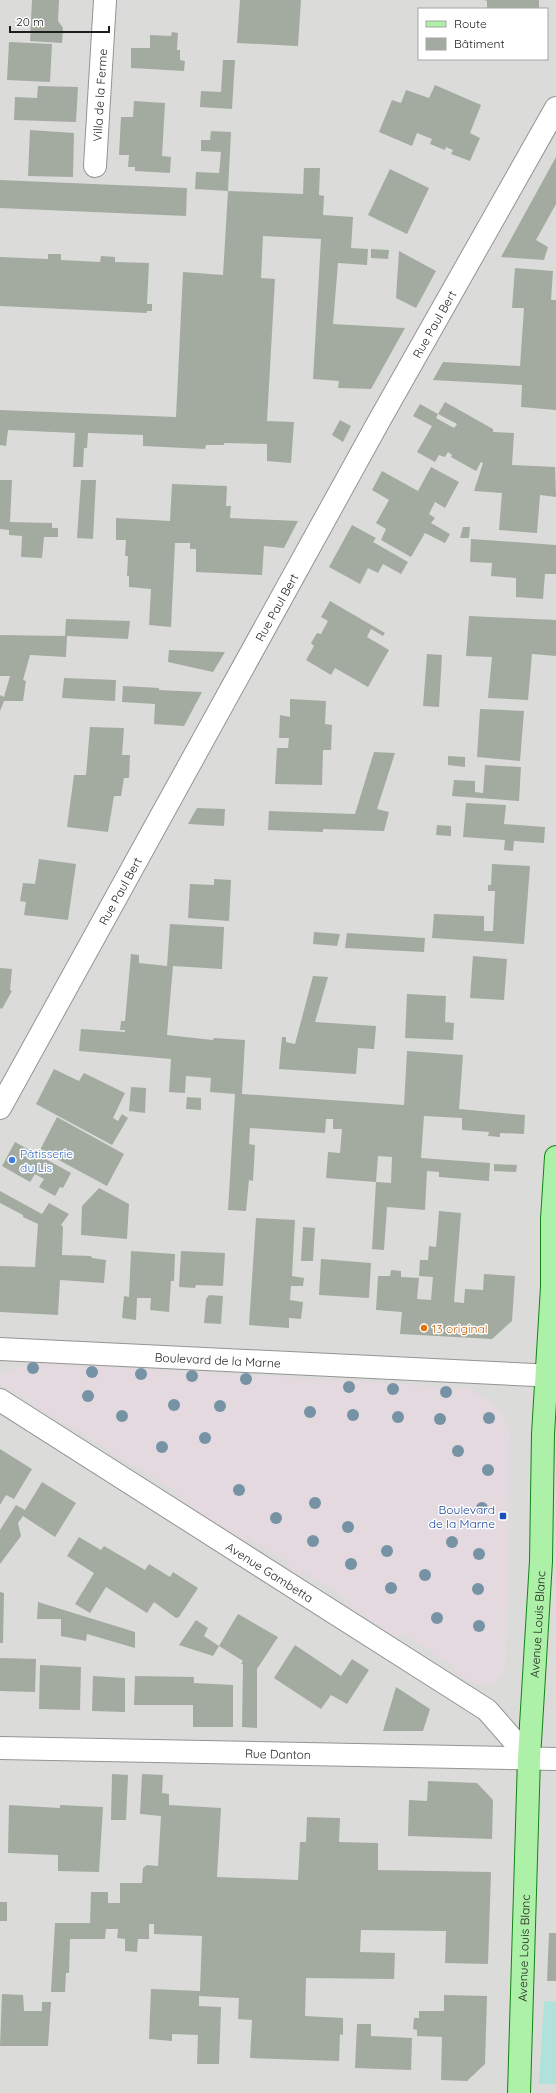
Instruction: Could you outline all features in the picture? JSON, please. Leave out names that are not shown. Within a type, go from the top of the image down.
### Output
[{"type":"main road","name":"Avenue Louis Blanc","points":[[519,2093],[529,1758],[551,1376],[554,1286],[552,1219],[556,1157]]},
{"type":"street","name":"Villa de la Ferme","points":[[95,166],[105,0]]},
{"type":"street","name":"Rue Paul Bert","points":[[0,1108],[364,447],[556,108]]},
{"type":"street","name":"Boulevard de la Marne","points":[[0,1349],[551,1376]]},
{"type":"street","name":"Avenue Gambetta","points":[[0,1400],[487,1710],[529,1758]]},
{"type":"street","name":"Rue Danton","points":[[0,1748],[556,1759]]},
{"type":"shaded area","points":[[0,0],[556,0],[556,2093],[0,2093]]},
{"type":"shaded area","points":[[34,1363],[465,1388],[488,1400],[501,1413],[510,1432],[506,1665],[502,1675],[490,1685],[477,1685],[453,1671],[455,1667],[401,1633],[398,1638],[343,1603],[345,1599],[303,1571],[300,1575],[288,1568],[290,1564],[248,1538],[246,1541],[180,1500],[182,1496],[0,1384],[0,1374]]},
{"type":"shaded area","points":[[544,2001],[556,2002],[556,2084],[539,2084]]},
{"type":"building","points":[[32,0],[59,0],[58,21],[63,28],[62,43],[30,41]]},
{"type":"building","points":[[240,0],[301,0],[298,46],[237,43]]},
{"type":"building","points":[[484,0],[539,0],[539,8],[487,8],[487,1]]},
{"type":"building","points":[[172,32],[178,33],[177,50],[180,50],[180,60],[185,61],[184,71],[131,68],[131,48],[150,48],[150,35],[171,36]]},
{"type":"building","points":[[9,42],[52,44],[50,82],[7,80]]},
{"type":"building","points":[[223,60],[235,60],[232,109],[200,107],[201,91],[221,92]]},
{"type":"building","points":[[435,85],[481,105],[470,133],[480,138],[470,161],[451,154],[453,150],[446,147],[445,150],[430,144],[432,139],[417,133],[412,146],[379,132],[392,100],[401,103],[406,90],[429,98]]},
{"type":"building","points":[[38,86],[78,87],[76,122],[14,120],[15,97],[37,98]]},
{"type":"building","points":[[134,101],[165,103],[162,156],[171,157],[170,173],[135,171],[135,167],[128,167],[129,155],[119,155],[121,117],[133,117]]},
{"type":"building","points":[[30,130],[74,133],[73,177],[28,176]]},
{"type":"building","points":[[211,131],[231,132],[228,191],[195,189],[196,172],[219,173],[221,152],[201,151],[201,140],[210,140]]},
{"type":"building","points":[[556,157],[556,204],[536,240],[548,247],[544,260],[501,257]]},
{"type":"building","points":[[304,168],[320,168],[319,195],[324,196],[323,215],[353,217],[351,248],[368,249],[367,265],[338,263],[333,324],[405,328],[371,389],[338,388],[339,381],[313,379],[321,239],[263,236],[261,278],[275,279],[267,421],[294,422],[291,463],[267,461],[267,444],[224,443],[224,445],[206,445],[205,449],[143,446],[143,435],[88,433],[87,448],[84,448],[83,467],[73,467],[75,433],[8,430],[6,446],[0,445],[0,410],[176,417],[183,272],[223,275],[228,191],[303,194]]},
{"type":"building","points":[[390,169],[429,188],[407,234],[368,215]]},
{"type":"building","points":[[0,180],[187,188],[186,216],[0,208]]},
{"type":"building","points":[[371,249],[389,250],[388,259],[371,258]]},
{"type":"building","points":[[399,251],[436,271],[416,308],[396,298]]},
{"type":"building","points":[[48,254],[61,254],[61,260],[100,262],[101,256],[115,257],[115,262],[149,263],[147,304],[152,304],[152,311],[147,311],[147,313],[0,306],[0,257],[48,259]]},
{"type":"building","points":[[515,268],[553,271],[551,300],[556,300],[556,410],[521,407],[522,385],[433,380],[443,362],[520,366],[524,308],[512,308]]},
{"type":"building","points":[[445,402],[493,429],[493,432],[514,433],[512,465],[555,467],[556,497],[540,495],[537,533],[499,530],[502,493],[474,491],[483,463],[481,462],[476,471],[451,457],[452,455],[448,452],[445,457],[439,455],[435,462],[417,452],[432,426],[413,416],[420,404],[438,414]],"holes":[[[438,414],[457,424],[454,428],[436,418]]]},
{"type":"building","points":[[340,420],[351,426],[343,442],[332,435]]},
{"type":"building","points":[[431,467],[459,482],[445,508],[435,502],[429,514],[435,518],[431,523],[450,534],[445,543],[425,533],[411,557],[381,540],[386,529],[376,523],[389,500],[372,490],[382,471],[418,491]]},
{"type":"building","points":[[0,480],[12,480],[10,522],[52,523],[52,528],[58,528],[58,537],[44,537],[42,558],[21,557],[22,536],[9,535],[9,530],[0,529]]},
{"type":"building","points":[[81,480],[96,480],[93,539],[77,538]]},
{"type":"building","points":[[172,484],[227,486],[226,506],[231,506],[230,518],[298,521],[284,548],[264,546],[262,575],[196,572],[196,549],[190,549],[190,543],[175,543],[171,627],[149,625],[151,589],[129,587],[129,576],[127,576],[128,556],[125,556],[126,540],[116,540],[116,518],[170,521]]},
{"type":"building","points":[[352,525],[376,538],[373,542],[408,562],[401,574],[383,564],[378,573],[368,568],[360,584],[329,567]]},
{"type":"building","points":[[463,527],[470,527],[469,538],[460,538]]},
{"type":"building","points":[[471,539],[556,545],[556,574],[545,574],[543,599],[516,597],[516,578],[491,576],[492,563],[470,562]]},
{"type":"building","points":[[330,601],[385,633],[383,636],[371,629],[367,637],[389,650],[368,687],[335,668],[331,675],[306,660],[314,646],[311,643],[317,633],[321,634],[328,621],[321,617]]},
{"type":"building","points":[[469,616],[556,620],[556,656],[532,654],[528,700],[488,698],[492,657],[466,656]]},
{"type":"building","points":[[66,619],[130,621],[128,639],[67,636],[66,657],[30,655],[23,680],[26,681],[23,701],[4,701],[0,711],[0,695],[4,697],[10,676],[0,676],[0,635],[65,636]]},
{"type":"building","points":[[169,650],[225,652],[213,672],[168,662]]},
{"type":"building","points":[[427,654],[442,655],[439,707],[423,706]]},
{"type":"building","points":[[64,678],[116,680],[115,701],[62,698]]},
{"type":"building","points":[[123,686],[159,688],[159,690],[202,692],[184,726],[154,724],[155,704],[122,702]]},
{"type":"building","points":[[290,699],[326,701],[325,724],[332,725],[331,750],[323,750],[322,785],[275,784],[277,748],[288,748],[289,738],[279,738],[280,715],[290,717]]},
{"type":"building","points":[[480,709],[524,711],[520,761],[477,757]]},
{"type":"building","points":[[90,727],[124,728],[122,755],[130,755],[129,778],[124,778],[121,796],[114,796],[108,832],[67,827],[74,775],[86,775]]},
{"type":"building","points":[[374,752],[395,753],[377,809],[389,812],[384,831],[323,829],[323,832],[268,830],[269,811],[355,814]]},
{"type":"building","points":[[448,756],[465,757],[465,767],[448,765]]},
{"type":"building","points":[[485,765],[521,767],[519,801],[452,796],[454,780],[475,781],[475,792],[483,793]]},
{"type":"building","points":[[466,803],[506,805],[504,824],[545,827],[544,843],[514,841],[513,851],[504,850],[505,840],[463,837]]},
{"type":"building","points":[[197,808],[225,809],[224,826],[188,824]]},
{"type":"building","points":[[437,825],[451,826],[451,836],[436,835]]},
{"type":"building","points":[[39,859],[76,864],[68,920],[24,915],[26,902],[20,901],[23,883],[35,884]]},
{"type":"building","points":[[492,864],[530,866],[524,944],[432,938],[434,914],[484,916],[484,931],[493,931],[495,891],[488,891],[488,885],[491,885]]},
{"type":"building","points":[[214,879],[231,880],[229,921],[188,918],[190,884],[214,885]]},
{"type":"building","points":[[170,924],[224,927],[222,969],[173,966],[167,1035],[213,1040],[214,1038],[245,1040],[242,1094],[404,1105],[407,1051],[463,1055],[459,1109],[525,1115],[524,1134],[500,1133],[500,1137],[488,1136],[489,1132],[462,1130],[462,1118],[424,1116],[421,1158],[490,1163],[489,1181],[439,1177],[439,1172],[427,1171],[425,1210],[387,1207],[384,1250],[372,1249],[376,1182],[326,1178],[328,1152],[340,1153],[342,1129],[333,1129],[333,1119],[326,1119],[325,1133],[250,1128],[249,1144],[255,1145],[253,1181],[249,1180],[246,1211],[228,1210],[235,1094],[210,1092],[211,1078],[186,1076],[185,1093],[169,1092],[171,1059],[79,1051],[81,1029],[125,1032],[125,1030],[120,1030],[121,1021],[125,1021],[131,954],[139,955],[139,963],[167,966]],"holes":[[[378,1156],[392,1157],[391,1183],[376,1182]]]},
{"type":"building","points":[[314,932],[340,934],[337,946],[313,944]]},
{"type":"building","points":[[347,933],[425,938],[424,952],[345,948]]},
{"type":"building","points":[[473,956],[507,959],[504,1000],[470,998]]},
{"type":"building","points":[[0,968],[12,969],[10,990],[12,991],[2,1009],[0,1008]]},
{"type":"building","points":[[313,976],[328,977],[315,1022],[376,1026],[374,1049],[358,1048],[356,1074],[279,1069],[282,1037],[286,1037],[286,1042],[295,1044]]},
{"type":"building","points":[[407,994],[446,996],[445,1022],[454,1023],[453,1040],[405,1038]]},
{"type":"building","points":[[54,1069],[79,1081],[84,1073],[125,1093],[113,1118],[118,1121],[122,1114],[128,1118],[112,1145],[36,1104]]},
{"type":"building","points":[[131,1087],[146,1088],[145,1113],[129,1111]]},
{"type":"building","points":[[187,1097],[201,1098],[201,1110],[186,1109]]},
{"type":"building","points":[[57,1117],[124,1154],[107,1186],[40,1150]]},
{"type":"building","points":[[15,1142],[71,1173],[63,1188],[60,1187],[55,1196],[39,1187],[44,1179],[35,1174],[30,1182],[2,1166]]},
{"type":"building","points":[[494,1164],[517,1165],[516,1172],[494,1171]]},
{"type":"building","points":[[99,1188],[129,1204],[127,1239],[81,1235],[82,1206]]},
{"type":"building","points":[[0,1191],[42,1214],[49,1203],[69,1214],[61,1225],[63,1227],[62,1255],[91,1256],[92,1258],[106,1260],[104,1283],[60,1280],[58,1315],[0,1312],[0,1266],[35,1267],[38,1224],[0,1203]]},
{"type":"building","points":[[439,1211],[461,1213],[454,1302],[464,1303],[465,1289],[483,1290],[484,1274],[515,1276],[512,1321],[492,1339],[400,1334],[402,1312],[376,1310],[378,1276],[390,1276],[391,1270],[401,1271],[401,1277],[419,1278],[417,1299],[431,1300],[433,1277],[419,1276],[420,1260],[428,1260],[429,1246],[436,1247]]},
{"type":"building","points":[[256,1218],[295,1220],[292,1276],[304,1278],[303,1286],[291,1286],[290,1300],[303,1302],[301,1319],[289,1318],[289,1328],[249,1325]]},
{"type":"building","points":[[303,1227],[315,1228],[313,1261],[301,1261]]},
{"type":"building","points":[[131,1251],[175,1254],[174,1281],[171,1281],[169,1312],[150,1310],[151,1298],[137,1298],[136,1320],[122,1318],[124,1296],[129,1297]]},
{"type":"building","points":[[181,1251],[225,1253],[223,1286],[196,1285],[195,1288],[179,1287]]},
{"type":"building","points":[[321,1259],[371,1263],[369,1298],[319,1295]]},
{"type":"building","points":[[209,1295],[223,1296],[221,1324],[204,1323],[206,1299]]},
{"type":"building","points":[[0,1449],[32,1469],[14,1499],[6,1495],[0,1505]]},
{"type":"building","points":[[42,1482],[76,1503],[55,1537],[23,1516],[18,1523],[21,1536],[0,1564],[0,1530],[16,1505],[25,1510]]},
{"type":"building","points":[[79,1537],[101,1550],[104,1546],[145,1570],[149,1564],[170,1577],[173,1572],[198,1588],[179,1617],[176,1618],[154,1602],[147,1613],[106,1587],[90,1613],[75,1604],[94,1573],[67,1556]]},
{"type":"building","points":[[0,1592],[4,1593],[3,1643],[0,1643]]},
{"type":"building","points":[[38,1602],[135,1632],[135,1648],[87,1634],[86,1641],[61,1636],[61,1619],[37,1619]]},
{"type":"building","points":[[238,1614],[278,1637],[257,1669],[257,1728],[242,1727],[243,1664],[241,1664],[243,1661],[219,1646]]},
{"type":"building","points":[[196,1620],[208,1628],[204,1636],[219,1646],[213,1656],[179,1645]]},
{"type":"building","points":[[295,1645],[341,1676],[352,1659],[369,1670],[347,1704],[331,1695],[321,1709],[274,1678]]},
{"type":"building","points":[[0,1658],[36,1659],[35,1692],[0,1691]]},
{"type":"building","points":[[40,1665],[81,1667],[80,1710],[39,1709]]},
{"type":"building","points":[[93,1676],[125,1678],[125,1712],[92,1711]]},
{"type":"building","points":[[135,1676],[194,1677],[194,1683],[233,1685],[233,1727],[193,1727],[193,1705],[134,1705]]},
{"type":"building","points":[[396,1687],[430,1709],[423,1731],[383,1731]]},
{"type":"building","points":[[112,1774],[128,1775],[126,1820],[111,1820]]},
{"type":"building","points":[[142,1774],[163,1775],[162,1793],[169,1794],[169,1805],[221,1808],[217,1877],[298,1880],[300,1842],[306,1842],[307,1817],[340,1818],[339,1842],[378,1843],[378,1870],[491,1872],[488,1964],[445,1963],[446,1931],[361,1930],[360,1952],[395,1953],[394,1979],[306,1978],[305,2016],[343,2018],[343,2035],[340,2034],[339,2061],[250,2058],[252,2020],[238,2019],[239,1998],[199,1996],[199,2006],[221,2007],[219,2064],[197,2064],[198,2035],[172,2034],[172,2041],[149,2039],[151,1989],[200,1991],[202,1936],[154,1934],[154,1924],[149,1924],[149,1939],[138,1939],[137,1952],[125,1951],[125,1939],[117,1938],[118,1929],[106,1929],[105,1939],[70,1939],[69,1973],[66,1973],[65,1992],[51,1992],[55,1923],[90,1923],[91,1892],[108,1892],[108,1903],[120,1903],[120,1883],[142,1883],[143,1868],[147,1865],[158,1866],[161,1816],[140,1814]]},
{"type":"building","points":[[428,1781],[477,1783],[493,1800],[492,1839],[408,1836],[409,1800],[427,1801]]},
{"type":"building","points":[[9,1805],[60,1808],[60,1805],[103,1807],[99,1872],[58,1871],[58,1855],[8,1853]]},
{"type":"building","points":[[0,1902],[7,1902],[7,1921],[0,1921]]},
{"type":"building","points":[[549,1933],[556,1933],[556,1981],[547,1981]]},
{"type":"building","points":[[2,1994],[23,1995],[24,2011],[42,2011],[42,2002],[51,2002],[48,2046],[0,2046]]},
{"type":"building","points":[[444,1995],[487,1996],[485,2064],[467,2081],[441,2080],[442,2037],[417,2036],[417,2030],[413,2029],[414,2018],[419,2018],[419,2011],[444,2011]]},
{"type":"building","points":[[357,2024],[371,2024],[371,2036],[412,2038],[411,2070],[355,2068]]},
{"type":"place","name":"Pâtisserie du Lis","points":[[12,1160]]},
{"type":"place","name":"13 original","points":[[424,1328]]},
{"type":"place","name":"Boulevard de la Marne","points":[[503,1516]]}]
